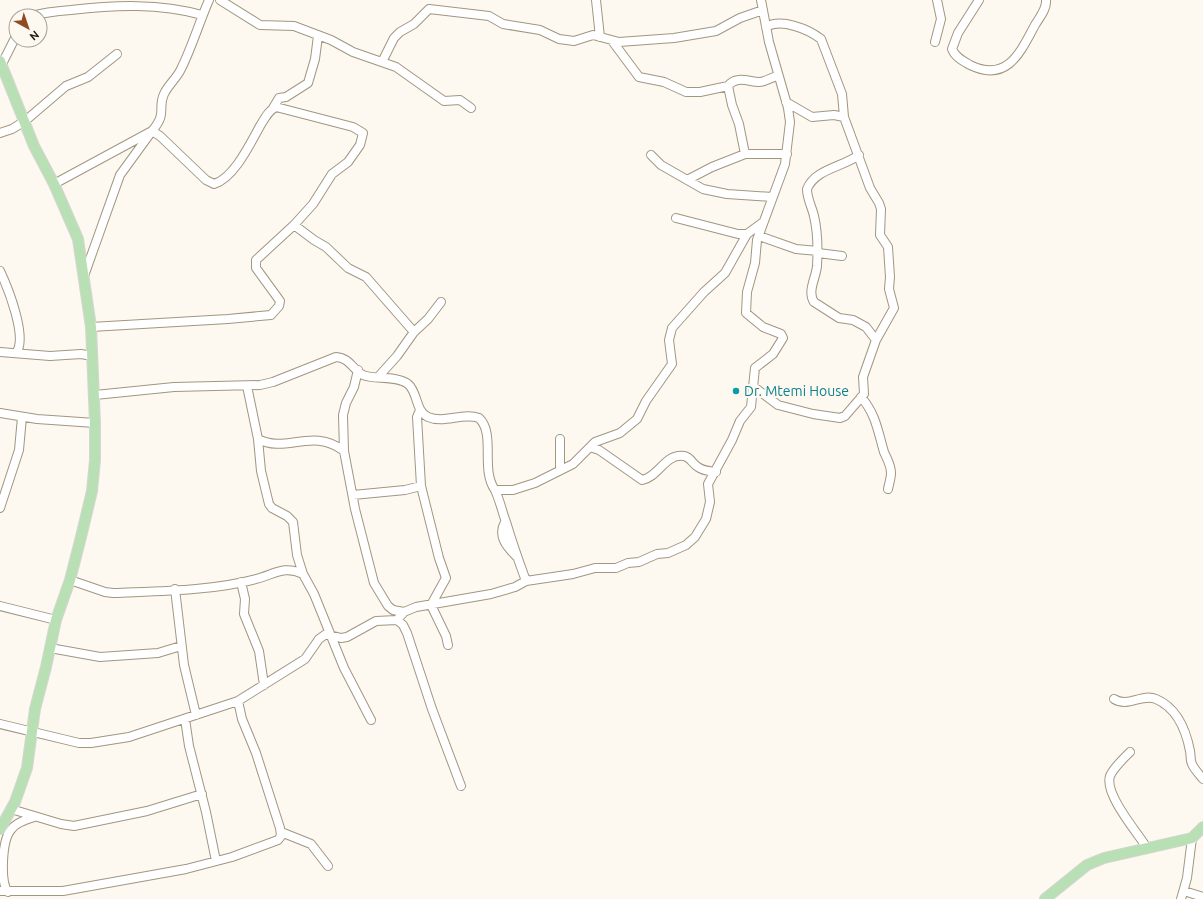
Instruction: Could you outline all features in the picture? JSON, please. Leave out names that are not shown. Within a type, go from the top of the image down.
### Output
[{"type":"main road","points":[[0,829],[11,809],[30,753],[30,732],[56,620],[70,580],[92,491],[95,460],[95,395],[91,327],[78,239],[54,184],[34,146],[1,65]]},
{"type":"main road","points":[[1044,899],[1087,865],[1104,858],[1192,838],[1203,827]]},
{"type":"street","points":[[84,276],[120,175],[161,120],[164,94],[176,80],[182,68],[209,0]]},
{"type":"street","points":[[220,0],[260,25],[294,26],[382,62],[407,74],[444,100],[460,100],[471,108]]},
{"type":"street","points":[[596,0],[600,37]]},
{"type":"street","points":[[397,620],[404,612],[416,607],[431,606],[497,592],[526,581],[573,574],[594,568],[616,568],[628,563],[639,562],[652,556],[668,553],[686,546],[695,537],[706,519],[710,502],[708,484],[716,472],[740,421],[751,407],[755,368],[772,354],[783,338],[781,334],[763,327],[746,313],[747,292],[755,263],[759,236],[762,223],[785,164],[790,122],[766,27],[762,0]]},
{"type":"street","points":[[935,42],[941,19],[937,0]]},
{"type":"street","points":[[979,0],[958,33],[952,50],[959,59],[985,71],[1003,68],[1016,57],[1031,36],[1044,9],[1046,0]]},
{"type":"street","points":[[48,13],[104,6],[176,8],[202,15]]},
{"type":"street","points":[[382,62],[394,38],[414,24],[429,8],[489,16],[503,24],[533,28],[565,40],[574,41],[590,35],[613,42],[674,38],[716,31],[740,18],[763,10]]},
{"type":"street","points":[[754,387],[778,405],[836,418],[845,416],[865,390],[863,374],[876,340],[894,308],[889,289],[890,277],[888,247],[880,235],[881,210],[879,203],[870,188],[844,116],[842,94],[821,40],[802,30],[781,23],[774,23],[766,27]]},
{"type":"street","points":[[152,131],[160,136],[206,180],[214,184],[221,181],[231,172],[266,115],[273,108],[274,103],[279,98],[286,97],[308,83],[315,59],[318,36]]},
{"type":"street","points":[[613,42],[639,77],[664,82],[686,92],[700,92],[728,86],[736,81],[748,79],[757,82],[778,76]]},
{"type":"street","points":[[1,65],[10,48]]},
{"type":"street","points":[[0,133],[25,121],[66,86],[88,77],[117,54]]},
{"type":"street","points":[[728,86],[732,105],[739,124],[745,154]]},
{"type":"street","points":[[786,102],[812,117],[844,116]]},
{"type":"street","points":[[91,327],[112,327],[271,315],[279,306],[280,301],[256,268],[256,260],[294,225],[313,204],[332,174],[348,162],[360,145],[363,133],[353,127],[279,107],[273,108]]},
{"type":"street","points":[[54,184],[152,131]]},
{"type":"street","points":[[687,180],[712,167],[745,154],[787,154]]},
{"type":"street","points":[[859,155],[851,161],[824,172],[809,185],[807,194],[816,224],[818,252],[816,274],[811,292],[813,300],[839,318],[853,320],[866,326],[876,340]]},
{"type":"street","points":[[651,156],[661,165],[703,189],[734,195],[772,197]]},
{"type":"street","points":[[676,218],[738,234],[747,234]]},
{"type":"street","points":[[495,490],[513,490],[535,483],[573,464],[595,442],[620,433],[637,420],[646,401],[672,364],[670,344],[672,328],[704,292],[725,272],[747,234],[762,223]]},
{"type":"street","points":[[294,225],[326,247],[348,268],[366,277],[414,332]]},
{"type":"street","points":[[759,236],[796,249],[842,256]]},
{"type":"street","points":[[0,271],[6,284],[20,332],[21,343],[16,353]]},
{"type":"street","points":[[379,376],[397,356],[414,332],[428,319],[441,302]]},
{"type":"street","points":[[0,352],[50,356],[81,354],[92,356]]},
{"type":"street","points":[[95,395],[174,387],[229,384],[246,386],[273,382],[336,357],[343,357],[363,374],[379,376],[408,384],[414,393],[423,414],[432,418],[475,416],[484,422],[486,427],[488,472],[491,485],[495,490],[502,506],[526,581]]},
{"type":"street","points":[[358,370],[354,387],[346,403],[343,415],[344,451],[374,583],[388,606],[393,610],[404,612]]},
{"type":"street","points":[[246,386],[258,439],[261,471],[269,504],[272,508],[288,516],[293,522],[299,561],[303,574],[314,594],[344,668],[371,720]]},
{"type":"street","points":[[861,397],[869,406],[878,426],[884,452],[889,463],[891,474],[888,489]]},
{"type":"street","points":[[420,410],[418,417],[420,486],[439,558],[446,578],[431,606]]},
{"type":"street","points":[[0,413],[22,417],[95,424]]},
{"type":"street","points":[[0,508],[19,450],[22,417]]},
{"type":"street","points":[[258,439],[270,444],[321,440],[330,442],[344,451]]},
{"type":"street","points":[[560,439],[560,470]]},
{"type":"street","points":[[590,447],[600,450],[642,480],[649,478],[672,457],[678,455],[689,457],[701,469],[716,472]]},
{"type":"street","points":[[353,495],[405,490],[420,486]]},
{"type":"street","points":[[70,580],[105,592],[113,593],[175,589],[241,582],[287,569],[299,561]]},
{"type":"street","points":[[287,569],[303,574]]},
{"type":"street","points":[[241,582],[245,599],[244,614],[259,651],[264,685]]},
{"type":"street","points":[[175,589],[186,677],[196,715]]},
{"type":"street","points":[[0,606],[56,620]]},
{"type":"street","points":[[431,606],[446,636],[448,645]]},
{"type":"street","points":[[0,724],[79,743],[91,743],[129,737],[238,700],[305,659],[321,636],[326,634],[341,638],[347,637],[376,621],[397,620],[403,625],[407,633],[432,709],[461,786]]},
{"type":"street","points":[[50,648],[100,657],[158,653],[181,646]]},
{"type":"street","points":[[1114,699],[1123,703],[1155,698],[1165,705],[1179,719],[1184,727],[1191,764],[1203,778]]},
{"type":"street","points":[[34,817],[23,821],[13,828],[6,838],[4,850],[4,891],[71,890],[186,869],[216,861],[278,840],[281,836],[281,832],[256,753],[242,719],[238,700]]},
{"type":"street","points":[[185,719],[189,746],[202,794],[216,861]]},
{"type":"street","points":[[1130,752],[1110,776],[1109,783],[1114,799],[1147,848]]},
{"type":"street","points":[[11,809],[61,824],[78,826],[147,810],[202,794]]},
{"type":"street","points":[[281,832],[311,844],[328,866]]},
{"type":"street","points":[[1192,838],[1183,895],[1203,897]]},
{"type":"place","name":"Dr. Mtemi House","points":[[736,391]]}]
